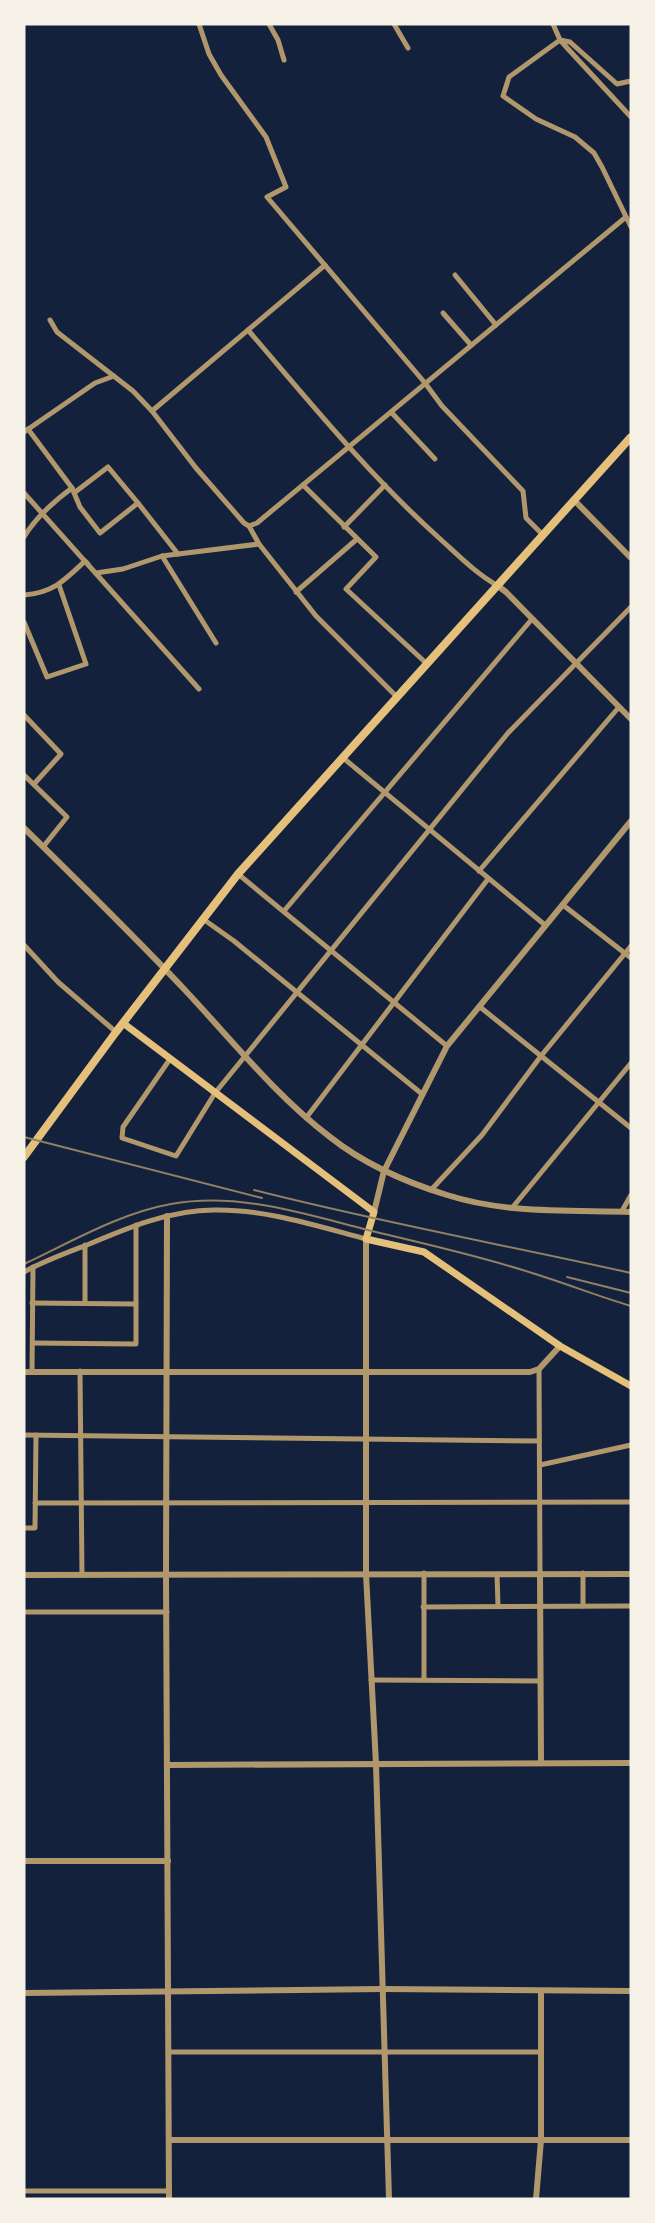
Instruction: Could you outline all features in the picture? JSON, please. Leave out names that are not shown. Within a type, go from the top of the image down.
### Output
[{"type":"main road","points":[[24,1157],[116,1032],[238,874],[631,437]]},
{"type":"main road","points":[[123,1023],[374,1212],[366,1239],[424,1252],[560,1346],[631,1386]]},
{"type":"street","points":[[199,24],[209,54],[221,75],[266,136],[286,187],[267,197],[442,406],[523,491],[526,518],[543,535]]},
{"type":"street","points":[[269,24],[278,40],[284,60]]},
{"type":"street","points":[[394,24],[408,48]]},
{"type":"street","points":[[553,24],[560,39],[631,117]]},
{"type":"street","points":[[560,39],[570,42],[617,84],[631,81]]},
{"type":"street","points":[[560,39],[509,77],[503,96],[536,119],[575,137],[594,153],[631,227]]},
{"type":"street","points":[[249,526],[257,523],[349,448],[626,217]]},
{"type":"street","points":[[152,411],[325,265]]},
{"type":"street","points":[[455,275],[496,325]]},
{"type":"street","points":[[443,313],[471,345]]},
{"type":"street","points":[[50,320],[57,332],[133,391],[152,411],[196,468],[243,523],[249,526],[259,543],[316,616],[396,696]]},
{"type":"street","points":[[248,330],[349,448],[417,518],[470,566],[507,592],[631,719]]},
{"type":"street","points":[[114,376],[95,383],[26,430],[73,491],[80,507],[100,533],[138,503]]},
{"type":"street","points":[[391,412],[435,459]]},
{"type":"street","points":[[24,537],[31,524],[41,513],[108,467],[178,554]]},
{"type":"street","points":[[303,485],[376,557],[346,589],[426,663]]},
{"type":"street","points":[[344,526],[385,485]]},
{"type":"street","points":[[24,493],[199,689]]},
{"type":"street","points":[[574,500],[631,558]]},
{"type":"street","points":[[297,592],[357,539]]},
{"type":"street","points":[[97,574],[123,569],[162,556],[259,543]]},
{"type":"street","points":[[162,556],[216,643]]},
{"type":"street","points":[[24,595],[40,594],[59,585],[85,561]]},
{"type":"street","points":[[24,622],[47,676],[86,663],[59,585]]},
{"type":"street","points":[[170,1059],[123,1127],[122,1138],[176,1156],[215,1093],[508,733],[631,607]]},
{"type":"street","points":[[284,911],[532,619]]},
{"type":"street","points":[[479,871],[619,707]]},
{"type":"street","points":[[24,715],[61,754],[34,784]]},
{"type":"street","points":[[342,757],[428,831],[545,925]]},
{"type":"street","points":[[24,774],[67,817],[43,847]]},
{"type":"street","points":[[374,1212],[384,1171],[447,1046],[631,821]]},
{"type":"street","points":[[24,828],[164,969],[306,1118],[332,1138],[384,1171],[431,1190],[467,1201],[512,1208],[631,1212]]},
{"type":"street","points":[[238,874],[447,1046]]},
{"type":"street","points":[[306,1118],[488,879]]},
{"type":"street","points":[[563,905],[631,958]]},
{"type":"street","points":[[203,919],[234,941],[422,1094]]},
{"type":"street","points":[[24,945],[58,982],[116,1032]]},
{"type":"street","points":[[431,1190],[482,1136],[541,1056],[631,946]]},
{"type":"street","points":[[480,1007],[631,1128]]},
{"type":"street","points":[[512,1208],[631,1063]]},
{"type":"street","points":[[622,1211],[631,1195]]},
{"type":"street","points":[[24,1272],[136,1225],[167,1216],[215,1210],[285,1218],[366,1239],[366,1574],[376,1764],[389,2199]]},
{"type":"street","points":[[24,2191],[169,2195],[170,1991],[166,1612],[167,1216]]},
{"type":"street","points":[[33,1343],[136,1344],[136,1225]]},
{"type":"street","points":[[85,1245],[85,1303]]},
{"type":"street","points":[[32,1371],[33,1268]]},
{"type":"street","points":[[32,1303],[136,1304]]},
{"type":"street","points":[[24,1372],[530,1372],[539,1369],[560,1346]]},
{"type":"street","points":[[539,1369],[541,1762]]},
{"type":"street","points":[[80,1371],[82,1575]]},
{"type":"street","points":[[24,1435],[539,1441]]},
{"type":"street","points":[[24,1528],[35,1528],[36,1435]]},
{"type":"street","points":[[540,1465],[631,1444]]},
{"type":"street","points":[[35,1503],[631,1502]]},
{"type":"street","points":[[424,1573],[424,1680]]},
{"type":"street","points":[[583,1606],[584,1573]]},
{"type":"street","points":[[497,1574],[498,1606]]},
{"type":"street","points":[[24,1575],[631,1574]]},
{"type":"street","points":[[423,1607],[631,1606]]},
{"type":"street","points":[[24,1612],[166,1612]]},
{"type":"street","points":[[371,1680],[540,1681]]},
{"type":"street","points":[[167,1765],[631,1763]]},
{"type":"street","points":[[24,1861],[168,1861]]},
{"type":"street","points":[[24,1993],[382,1989],[631,1991]]},
{"type":"street","points":[[537,2199],[540,2140],[541,1991]]},
{"type":"street","points":[[170,2052],[541,2052]]},
{"type":"street","points":[[170,2140],[631,2140]]},
{"type":"street","points":[[43,2191],[43,2199]]},
{"type":"railway","points":[[24,1137],[262,1198]]},
{"type":"railway","points":[[254,1190],[395,1223],[631,1273]]},
{"type":"railway","points":[[24,1264],[114,1221],[152,1208],[195,1201],[244,1202],[293,1211],[469,1255],[631,1306]]},
{"type":"railway","points":[[567,1277],[631,1293]]}]
